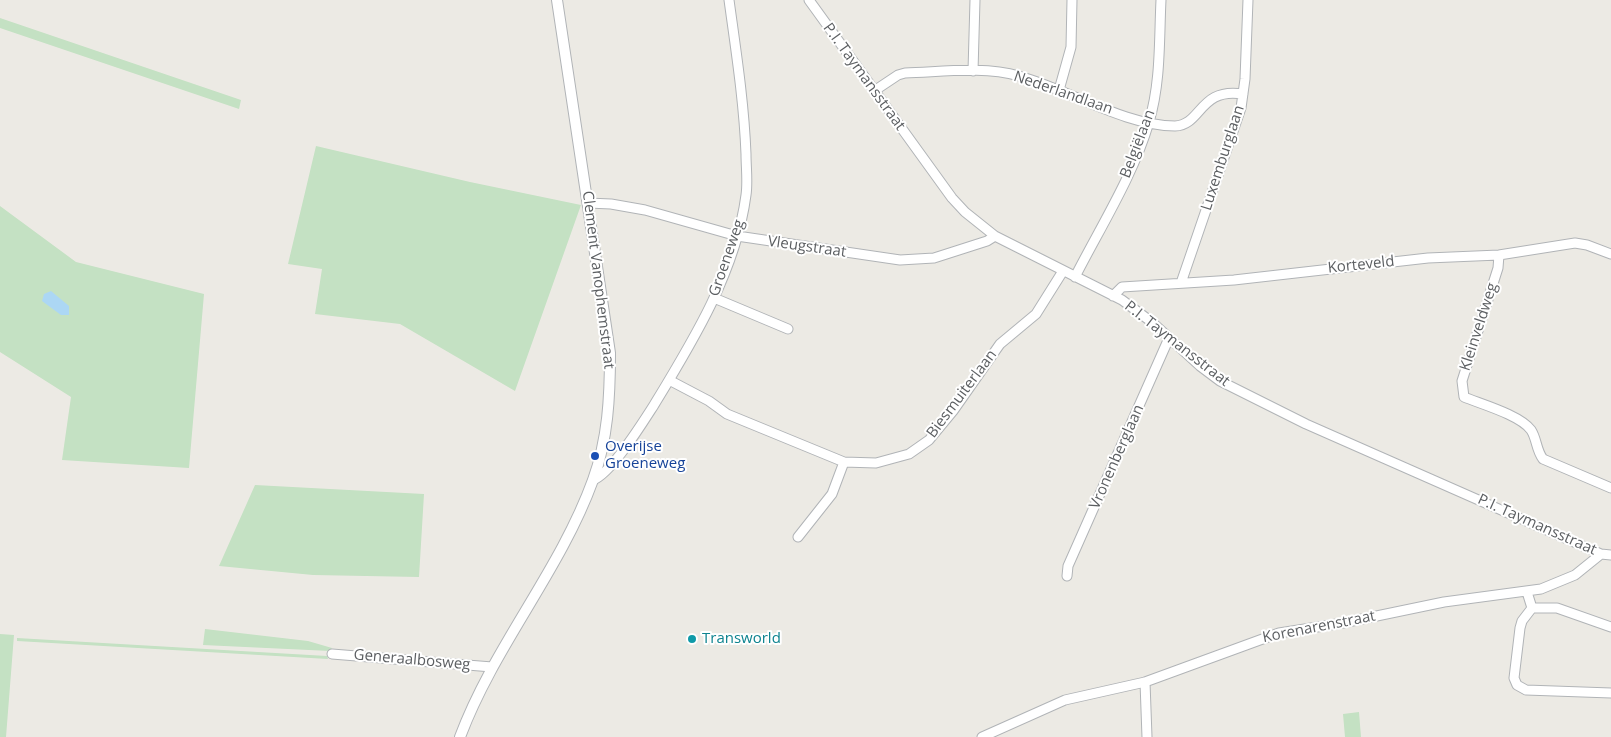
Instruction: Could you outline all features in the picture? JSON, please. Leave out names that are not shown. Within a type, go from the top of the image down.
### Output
[{"type":"street","name":"Clement Vanophemstraat","points":[[460,737],[492,667],[577,517],[593,480],[603,443],[610,399],[610,353],[557,0]]},
{"type":"street","name":"Groeneweg","points":[[593,480],[606,472],[644,420],[669,380],[714,298],[737,236],[747,182],[745,127],[729,0]]},
{"type":"street","name":"P.I. Taymansstraat","points":[[809,0],[952,198],[965,212],[995,236],[1113,296],[1153,323],[1200,366],[1239,391],[1306,424],[1601,554],[1611,556]]},
{"type":"street","points":[[973,71],[975,0]]},
{"type":"street","points":[[1059,90],[1071,47],[1072,0]]},
{"type":"street","name":"Belgiëlaan","points":[[1076,277],[1123,182],[1149,121],[1158,76],[1161,0]]},
{"type":"street","name":"Luxemburglaan","points":[[1181,283],[1241,108],[1248,0]]},
{"type":"street","name":"Nederlandlaan","points":[[874,92],[898,75],[973,71],[1019,76],[1133,118],[1177,126],[1186,123],[1214,96],[1222,93],[1243,94]]},
{"type":"street","name":"Vleugstraat","points":[[588,203],[611,204],[645,210],[737,236],[900,260],[934,258],[971,247],[995,236]]},
{"type":"street","name":"Korteveld","points":[[1113,296],[1122,287],[1181,283],[1410,260],[1499,255],[1574,243],[1587,245],[1611,254]]},
{"type":"street","name":"Kleinveldweg","points":[[1499,255],[1498,268],[1462,381],[1464,397],[1520,421],[1530,430],[1538,452],[1543,459],[1611,488]]},
{"type":"street","name":"Biesmuiterlaan","points":[[669,380],[709,401],[727,414],[844,462],[876,463],[909,454],[929,440],[954,411],[1000,344],[1036,314],[1063,271]]},
{"type":"street","points":[[714,298],[788,329]]},
{"type":"street","name":"Vronenberglaan","points":[[1067,576],[1068,566],[1169,338]]},
{"type":"street","points":[[798,537],[832,494],[844,462]]},
{"type":"street","name":"Korenarenstraat","points":[[982,737],[1065,700],[1145,682],[1278,633],[1343,623],[1444,602],[1527,592],[1561,583],[1575,575],[1601,554]]},
{"type":"street","points":[[1527,592],[1532,608]]},
{"type":"street","points":[[1532,608],[1562,609],[1611,627]]},
{"type":"street","points":[[1532,608],[1522,621],[1520,628],[1514,678],[1517,685],[1526,690],[1611,693]]},
{"type":"street","name":"Generaalbosweg","points":[[332,654],[492,667]]},
{"type":"street","points":[[1145,682],[1147,737]]},
{"type":"green space","points":[[0,18],[241,100],[239,109],[0,28]]},
{"type":"green space","points":[[316,146],[470,182],[581,205],[515,391],[400,324],[315,314],[322,269],[288,264]]},
{"type":"green space","points":[[0,206],[76,262],[204,294],[189,468],[62,460],[71,397],[0,352]]},
{"type":"green space","points":[[255,485],[424,494],[419,577],[313,575],[219,566]]},
{"type":"green space","points":[[205,629],[308,641],[332,648],[330,651],[203,645]]},
{"type":"green space","points":[[0,634],[14,635],[6,737],[0,737]]},
{"type":"green space","points":[[17,638],[327,656],[328,659],[17,641]]},
{"type":"green space","points":[[1359,712],[1361,737],[1345,737],[1343,714]]},
{"type":"water","points":[[51,291],[69,306],[69,315],[61,315],[42,301],[44,294]]},
{"type":"place","name":"Overijse Groeneweg","points":[[595,456]]},
{"type":"place","name":"Transworld","points":[[692,639]]}]
